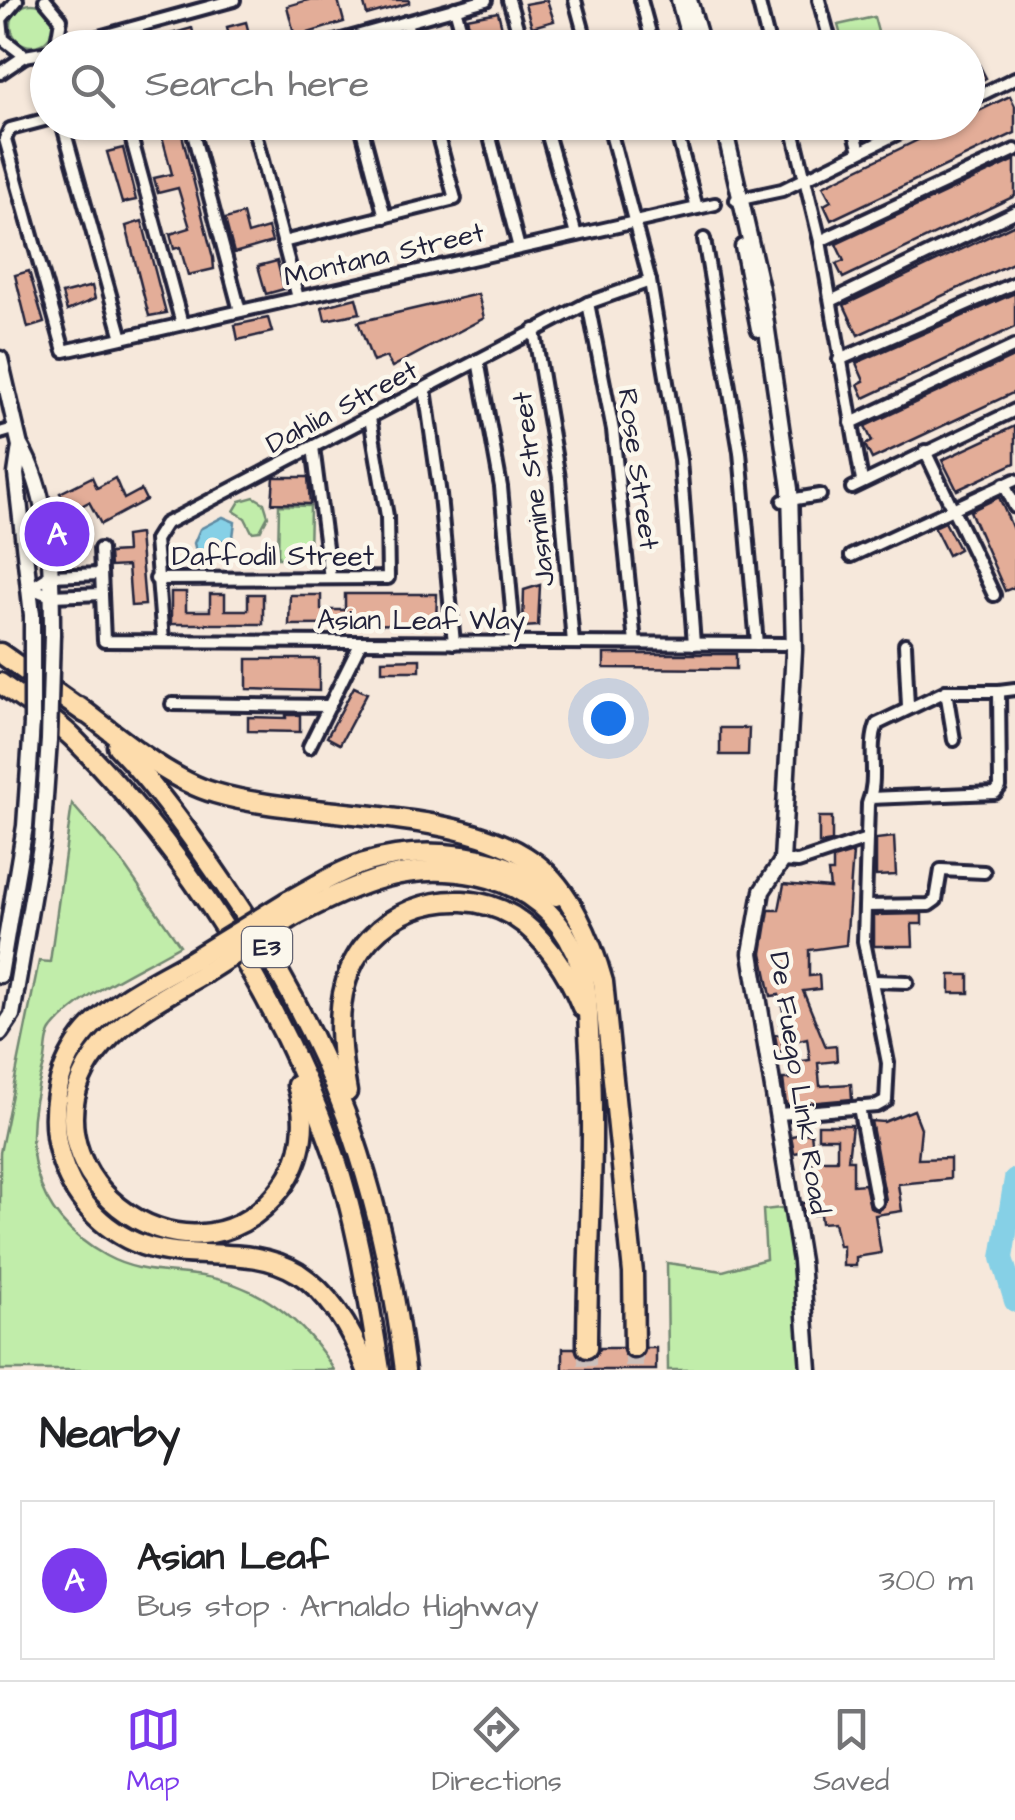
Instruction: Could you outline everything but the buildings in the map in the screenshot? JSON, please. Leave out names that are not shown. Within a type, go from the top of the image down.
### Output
[{"type":"highway","points":[[0,653],[135,750],[212,793],[413,824],[506,847],[543,870],[595,954],[606,1004],[633,1273],[634,1348]]},
{"type":"highway","name":"E3","points":[[0,683],[70,735],[180,865],[276,1018],[334,1156],[364,1270],[380,1370]]},
{"type":"highway","name":"E3","points":[[79,707],[152,784],[272,954],[324,1054],[354,1128],[389,1262],[405,1370]]},
{"type":"highway","points":[[368,1370],[336,1309],[298,1273],[264,1258],[169,1251],[140,1244],[93,1213],[68,1178],[58,1150],[55,1106],[75,1048],[118,1004],[198,966],[361,864],[441,855],[484,860],[524,874],[552,892],[576,918]]},
{"type":"highway","points":[[292,908],[389,872],[448,871],[508,884],[544,906],[566,935],[581,968],[594,1122],[587,1348]]},
{"type":"highway","points":[[354,1128],[342,1050],[345,984],[371,938],[416,908],[439,902],[471,902],[502,910],[522,923],[570,980],[588,1030]]},
{"type":"highway","points":[[198,966],[113,1034],[94,1056],[78,1094],[76,1135],[87,1173],[102,1195],[134,1220],[171,1233],[216,1231],[252,1216],[280,1190],[300,1148],[303,1112],[276,1018]]},
{"type":"street","points":[[17,0],[1,20],[2,42],[26,56]]},
{"type":"street","points":[[45,0],[61,19],[57,30]]},
{"type":"street","points":[[127,30],[234,0]]},
{"type":"street","points":[[382,30],[486,0]]},
{"type":"street","points":[[510,0],[518,30]]},
{"type":"street","points":[[575,0],[583,30]]},
{"type":"street","points":[[642,0],[650,30]]},
{"type":"street","points":[[679,0],[687,30]]},
{"type":"street","points":[[690,0],[698,30]]},
{"type":"street","points":[[758,0],[766,30]]},
{"type":"street","points":[[818,0],[827,30]]},
{"type":"street","points":[[456,8],[462,30]]},
{"type":"street","points":[[406,22],[408,30]]},
{"type":"street","points":[[0,73],[30,55]]},
{"type":"street","points":[[985,93],[1015,78]]},
{"type":"street","name":"Montana Street","points":[[30,125],[6,133],[64,351],[715,204]]},
{"type":"street","points":[[67,140],[122,338]]},
{"type":"street","points":[[132,140],[182,324]]},
{"type":"street","points":[[195,140],[240,311]]},
{"type":"street","points":[[257,140],[298,298]]},
{"type":"street","points":[[365,140],[386,217]]},
{"type":"street","points":[[283,242],[455,199],[439,140]]},
{"type":"street","points":[[491,140],[519,248]]},
{"type":"street","points":[[549,140],[576,235]]},
{"type":"street","points":[[613,140],[650,281],[680,460],[694,644]]},
{"type":"street","points":[[679,140],[696,208]]},
{"type":"street","points":[[719,140],[739,199]]},
{"type":"street","points":[[727,140],[739,199]]},
{"type":"street","points":[[795,140],[831,301],[857,485],[1015,410]]},
{"type":"street","points":[[857,140],[860,152]]},
{"type":"street","points":[[739,199],[782,190],[885,140]]},
{"type":"street","points":[[820,242],[1015,150]]},
{"type":"street","name":"De Fuego Link Road","points":[[739,199],[787,504],[794,650],[782,861],[762,892],[751,953],[801,1261],[809,1370]]},
{"type":"street","points":[[831,301],[1015,212]]},
{"type":"street","points":[[704,240],[740,452],[757,644]]},
{"type":"street","name":"Dahlia Street","points":[[163,642],[155,540],[165,524],[534,330],[588,303],[650,281]]},
{"type":"street","points":[[840,360],[1015,282]]},
{"type":"street","name":"Rose Street","points":[[588,303],[613,430],[635,643]]},
{"type":"street","name":"Jasmine Street","points":[[534,330],[559,478],[573,643]]},
{"type":"street","points":[[851,422],[1015,346]]},
{"type":"street","points":[[0,359],[20,446],[16,474],[32,615],[28,799],[0,975]]},
{"type":"street","points":[[478,360],[501,487],[514,643]]},
{"type":"street","points":[[424,389],[440,494],[454,643]]},
{"type":"street","name":"Daffodil Street","points":[[156,579],[389,577],[387,516],[370,418]]},
{"type":"street","points":[[0,432],[17,428]]},
{"type":"street","points":[[0,1034],[12,1014],[37,873],[49,740],[50,576],[35,470],[20,446]]},
{"type":"street","points":[[313,447],[330,578]]},
{"type":"street","points":[[925,451],[994,595]]},
{"type":"street","points":[[851,556],[1010,482],[1015,507]]},
{"type":"street","points":[[787,504],[820,496]]},
{"type":"street","name":"Asian Leaf Way","points":[[100,549],[104,642],[784,644]]},
{"type":"street","points":[[31,588],[50,576],[101,574]]},
{"type":"street","points":[[31,588],[51,596],[102,594]]},
{"type":"street","points":[[309,747],[361,642]]},
{"type":"street","points":[[905,644],[908,706]]},
{"type":"street","points":[[780,1114],[886,1101],[888,1063],[864,940],[870,798],[875,786],[872,736],[877,724],[946,691],[1015,689]]},
{"type":"street","points":[[946,691],[954,740]]},
{"type":"street","points":[[870,798],[995,793],[1000,787],[1000,691]]},
{"type":"street","points":[[172,704],[330,706]]},
{"type":"street","points":[[782,861],[798,862],[868,839]]},
{"type":"street","points":[[866,906],[930,906],[936,900],[941,870],[984,872]]},
{"type":"street","points":[[873,981],[907,982]]},
{"type":"street","points":[[859,1107],[877,1202]]},
{"type":"green space","points":[[24,6],[40,6],[51,17],[52,30],[30,30],[30,46],[17,40],[13,33],[13,17]]},
{"type":"green space","points":[[874,17],[877,30],[839,30],[838,25]]},
{"type":"green space","points":[[254,497],[264,503],[268,516],[260,531],[252,532],[245,518],[234,511],[240,501]]},
{"type":"green space","points":[[279,505],[310,506],[309,558],[278,558]]},
{"type":"green space","points":[[72,804],[122,862],[180,945],[96,992],[50,1032],[33,1121],[37,1173],[46,1197],[80,1239],[118,1262],[223,1281],[261,1297],[295,1321],[334,1370],[0,1370],[0,1153],[39,961],[50,962]]},
{"type":"green space","points":[[791,1207],[805,1370],[668,1370],[667,1263],[723,1271],[766,1259],[763,1210]]},
{"type":"water","points":[[223,517],[235,522],[233,537],[216,543],[205,556],[197,555],[194,543],[200,529]]},
{"type":"waterway","points":[[1015,1179],[1002,1258],[1015,1301]]},
{"type":"tunnel","points":[[587,1348],[587,1370]]},
{"type":"tunnel","points":[[634,1348],[634,1370]]},
{"type":"place","name":"Asian Leaf","points":[[57,534]]}]
